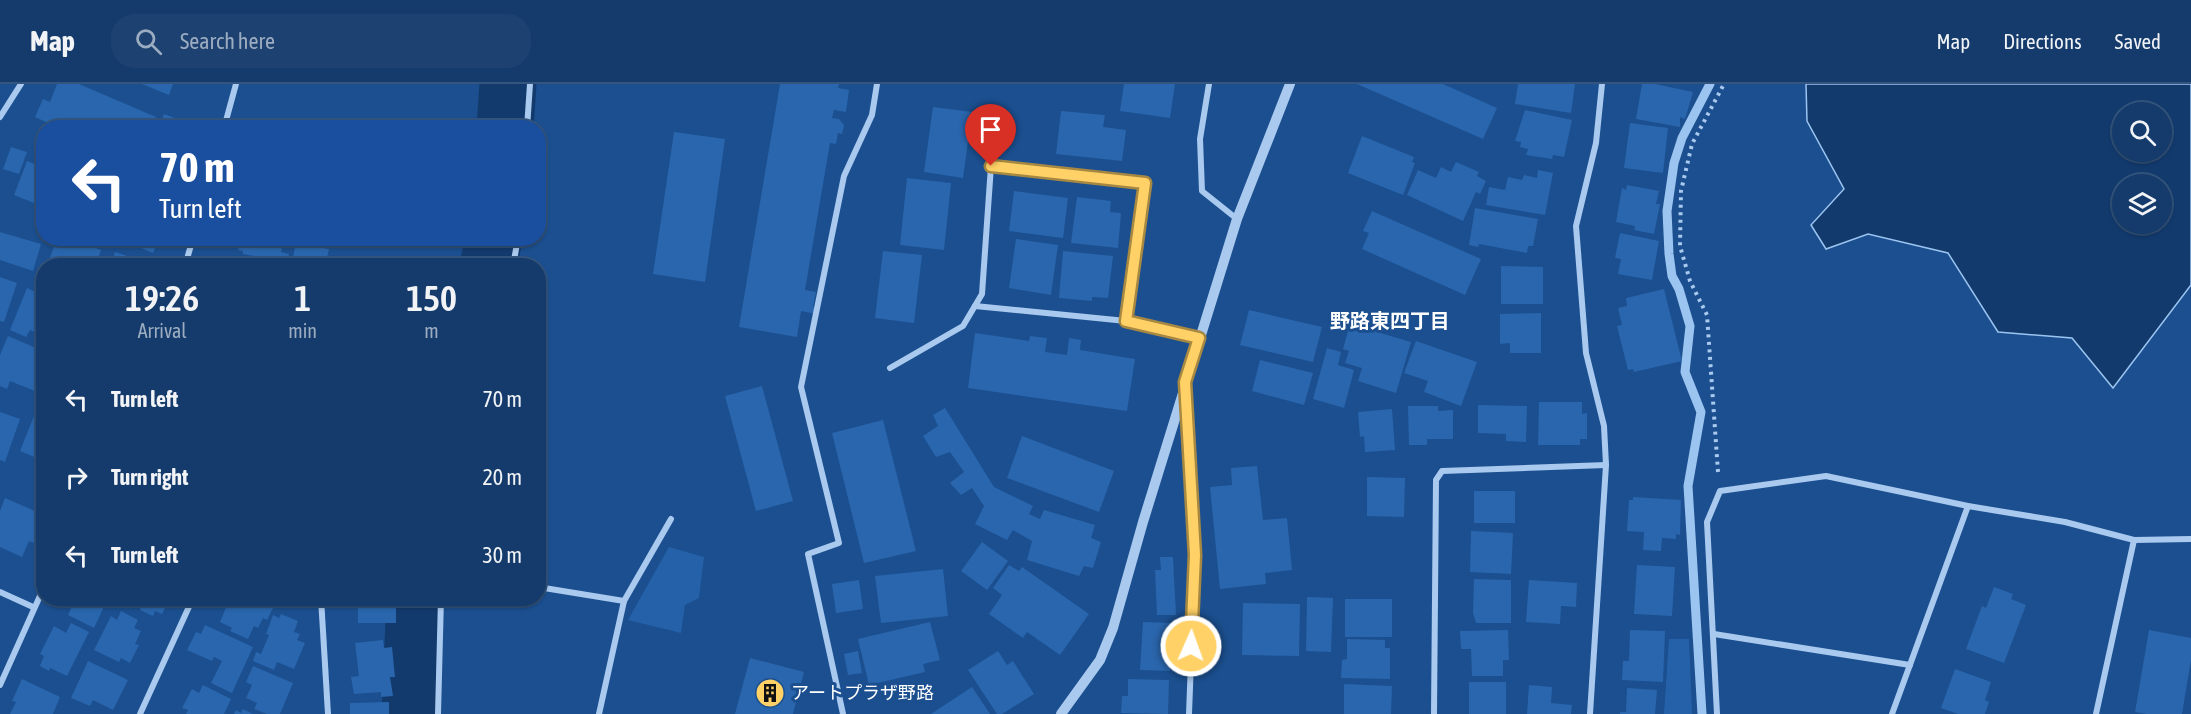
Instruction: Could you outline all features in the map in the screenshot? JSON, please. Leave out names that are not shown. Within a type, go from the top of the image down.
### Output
[{"type":"street","points":[[0,117],[21,84]]},
{"type":"street","points":[[226,120],[236,84]]},
{"type":"street","points":[[528,120],[530,84]]},
{"type":"street","points":[[843,714],[808,554],[839,543],[801,387],[844,176],[872,115],[878,84]]},
{"type":"street","points":[[1209,84],[1200,139],[1202,191],[1237,219]]},
{"type":"street","points":[[1061,714],[1100,660],[1113,628],[1185,382],[1237,219],[1290,84]]},
{"type":"street","points":[[1590,714],[1606,465],[1604,426],[1586,353],[1576,226],[1596,143],[1602,84]]},
{"type":"street","points":[[890,368],[963,326],[982,294],[991,166],[1145,183],[1126,321]]},
{"type":"street","points":[[975,306],[1126,321],[1199,338]]},
{"type":"street","points":[[1185,382],[1195,555],[1189,714]]},
{"type":"street","points":[[1434,714],[1436,480],[1442,471],[1606,465]]},
{"type":"street","points":[[1717,714],[1707,522],[1720,490],[1826,476],[1968,506],[2065,522],[2134,540],[2191,539]]},
{"type":"street","points":[[1892,714],[1968,506]]},
{"type":"street","points":[[599,714],[624,601],[671,519]]},
{"type":"street","points":[[2096,714],[2134,540]]},
{"type":"street","points":[[546,588],[624,601]]},
{"type":"street","points":[[0,592],[33,607]]},
{"type":"street","points":[[0,685],[36,602]]},
{"type":"street","points":[[140,714],[189,606]]},
{"type":"street","points":[[321,606],[328,714]]},
{"type":"street","points":[[438,714],[441,606]]},
{"type":"street","points":[[1714,634],[1910,666]]},
{"type":"path","points":[[1720,490],[1707,315],[1690,281],[1680,246],[1681,191],[1692,144],[1724,84]]},
{"type":"shaded area","points":[[1806,84],[2191,84],[2191,285],[2113,388],[2072,338],[1998,332],[1948,253],[1868,234],[1826,249],[1811,225],[1844,189],[1807,121]]},
{"type":"shaded area","points":[[669,547],[704,557],[699,598],[685,605],[681,633],[628,620]]},
{"type":"shaded area","points":[[1669,639],[1689,639],[1692,714],[1664,714]]},
{"type":"building","points":[[57,84],[79,84],[156,117],[155,120],[42,120],[35,117],[43,99],[50,102]]},
{"type":"building","points":[[142,84],[173,84],[169,95]]},
{"type":"building","points":[[780,84],[839,84],[838,88],[849,90],[846,112],[834,110],[832,118],[839,119],[844,125],[842,134],[838,133],[836,144],[830,143],[805,290],[816,292],[813,307],[817,308],[816,314],[801,311],[797,337],[739,327]]},
{"type":"building","points":[[1124,84],[1175,84],[1170,118],[1120,111]]},
{"type":"building","points":[[1357,84],[1443,84],[1497,108],[1483,139]]},
{"type":"building","points":[[1518,84],[1575,84],[1571,113],[1515,104]]},
{"type":"building","points":[[1642,84],[1655,84],[1693,92],[1685,119],[1680,117],[1680,127],[1636,119]]},
{"type":"building","points":[[933,107],[972,112],[963,178],[924,172]]},
{"type":"building","points":[[1525,110],[1572,120],[1564,157],[1553,155],[1552,159],[1526,155],[1528,149],[1520,147],[1521,142],[1515,141]]},
{"type":"building","points":[[1061,111],[1105,115],[1103,127],[1126,130],[1122,161],[1056,154]]},
{"type":"building","points":[[164,114],[180,120],[162,120]]},
{"type":"building","points":[[1630,123],[1668,128],[1663,173],[1624,168]]},
{"type":"building","points":[[674,132],[725,139],[705,282],[653,274]]},
{"type":"building","points":[[1362,136],[1414,157],[1412,162],[1415,163],[1403,195],[1348,173]]},
{"type":"building","points":[[11,147],[27,152],[19,174],[3,169]]},
{"type":"building","points":[[27,161],[36,165],[36,204],[14,195]]},
{"type":"building","points":[[1456,162],[1479,172],[1477,176],[1486,181],[1480,194],[1476,192],[1463,221],[1407,195],[1418,170],[1436,178],[1441,167],[1451,172]]},
{"type":"building","points":[[1538,170],[1553,173],[1545,215],[1486,205],[1489,187],[1505,190],[1508,177],[1522,180],[1524,175],[1537,178]]},
{"type":"building","points":[[907,178],[951,183],[944,250],[900,245]]},
{"type":"building","points":[[1627,185],[1659,191],[1656,204],[1660,204],[1654,234],[1634,230],[1635,226],[1616,222],[1622,188],[1626,190]]},
{"type":"building","points":[[1014,191],[1068,198],[1063,238],[1009,231]]},
{"type":"building","points":[[1077,197],[1111,201],[1110,212],[1121,213],[1118,248],[1071,243]]},
{"type":"building","points":[[1475,208],[1538,219],[1533,246],[1528,246],[1527,253],[1479,244],[1478,247],[1469,245]]},
{"type":"building","points":[[1372,211],[1481,259],[1465,295],[1362,249],[1369,233],[1363,231]]},
{"type":"building","points":[[0,232],[36,243],[36,246],[40,246],[33,271],[0,260]]},
{"type":"building","points":[[1620,233],[1659,241],[1652,280],[1618,274],[1621,259],[1615,258]]},
{"type":"building","points":[[1016,239],[1058,245],[1051,295],[1009,288]]},
{"type":"building","points":[[54,246],[90,246],[101,250],[98,258],[50,258]]},
{"type":"building","points":[[136,246],[156,246],[153,253]]},
{"type":"building","points":[[239,246],[282,246],[281,252],[289,254],[288,258],[259,258],[243,254],[243,251],[238,250]]},
{"type":"building","points":[[295,246],[324,246],[323,248],[329,249],[327,258],[293,258]]},
{"type":"building","points":[[883,251],[922,255],[914,323],[875,318]]},
{"type":"building","points":[[1063,251],[1113,256],[1108,298],[1092,297],[1092,301],[1059,298]]},
{"type":"building","points":[[115,252],[134,258],[113,258]]},
{"type":"building","points":[[1501,266],[1543,267],[1543,304],[1501,304]]},
{"type":"building","points":[[0,277],[17,283],[4,322],[0,321]]},
{"type":"building","points":[[27,288],[36,292],[36,333],[30,330],[26,337],[10,330]]},
{"type":"building","points":[[1664,289],[1682,361],[1634,372],[1633,369],[1628,370],[1617,326],[1622,325],[1618,308],[1627,306],[1626,298]]},
{"type":"building","points":[[1249,310],[1322,327],[1313,362],[1240,345]]},
{"type":"building","points":[[1541,313],[1541,353],[1510,353],[1510,343],[1500,344],[1500,314]]},
{"type":"building","points":[[1350,324],[1411,342],[1396,393],[1358,381],[1362,368],[1345,363],[1349,351],[1343,349]]},
{"type":"building","points":[[975,333],[1029,341],[1030,336],[1047,338],[1045,352],[1067,355],[1069,338],[1081,340],[1080,350],[1135,359],[1127,411],[968,388]]},
{"type":"building","points":[[8,336],[36,348],[35,391],[10,381],[7,389],[0,386],[0,355]]},
{"type":"building","points":[[1416,341],[1477,362],[1461,406],[1424,392],[1428,381],[1404,373]]},
{"type":"building","points":[[1327,348],[1341,352],[1338,365],[1354,370],[1344,408],[1313,399]]},
{"type":"building","points":[[1260,360],[1313,373],[1304,405],[1252,391]]},
{"type":"building","points":[[762,386],[793,501],[756,511],[725,396]]},
{"type":"building","points":[[1539,402],[1582,402],[1582,414],[1587,413],[1587,439],[1580,439],[1580,445],[1538,445]]},
{"type":"building","points":[[1478,405],[1527,406],[1526,442],[1506,441],[1506,434],[1478,433]]},
{"type":"building","points":[[1408,406],[1438,406],[1438,411],[1453,410],[1453,439],[1427,439],[1427,445],[1409,445]]},
{"type":"building","points":[[945,408],[994,487],[1033,506],[1029,514],[1040,519],[1044,510],[1095,525],[1091,538],[1101,542],[1093,568],[1084,566],[1079,576],[1027,560],[1032,541],[1013,530],[1007,540],[975,524],[984,506],[972,488],[961,495],[950,483],[964,472],[950,452],[936,457],[923,436],[938,426],[933,415]]},
{"type":"building","points":[[1392,409],[1395,450],[1365,452],[1364,436],[1360,437],[1358,412]]},
{"type":"building","points":[[0,412],[20,419],[5,462],[0,460]]},
{"type":"building","points":[[34,416],[36,417],[36,458],[20,451]]},
{"type":"building","points":[[883,420],[916,551],[864,563],[832,433]]},
{"type":"building","points":[[1022,436],[1114,471],[1099,512],[1007,478]]},
{"type":"building","points":[[1257,466],[1263,520],[1287,518],[1292,570],[1265,573],[1266,584],[1220,589],[1210,487],[1232,485],[1231,468]]},
{"type":"building","points":[[1367,477],[1405,478],[1404,517],[1367,516]]},
{"type":"building","points":[[1474,491],[1515,491],[1515,523],[1474,523]]},
{"type":"building","points":[[1633,497],[1681,500],[1680,535],[1676,534],[1676,539],[1662,538],[1661,551],[1643,550],[1644,532],[1627,531],[1629,500],[1633,500]]},
{"type":"building","points":[[5,498],[36,512],[36,544],[29,541],[22,557],[0,547],[0,511]]},
{"type":"building","points":[[1471,531],[1513,533],[1511,574],[1470,572]]},
{"type":"building","points":[[982,542],[1008,561],[987,590],[961,571]]},
{"type":"building","points":[[1160,557],[1173,557],[1176,615],[1157,615],[1155,570],[1161,570]]},
{"type":"building","points":[[1009,565],[1019,571],[1022,567],[1089,614],[1060,655],[1027,632],[1023,638],[989,614],[1002,595],[993,588]]},
{"type":"building","points":[[1637,565],[1675,567],[1672,616],[1634,614]]},
{"type":"building","points":[[943,569],[948,616],[881,623],[875,576]]},
{"type":"building","points":[[1474,579],[1511,580],[1511,623],[1476,623],[1473,613]]},
{"type":"building","points":[[859,580],[863,609],[836,613],[832,584]]},
{"type":"building","points":[[1529,580],[1577,583],[1576,607],[1561,606],[1560,624],[1526,622]]},
{"type":"building","points":[[1994,587],[2013,594],[2011,599],[2026,605],[2004,663],[1966,649],[1982,606],[1986,608]]},
{"type":"building","points":[[1307,597],[1333,598],[1331,652],[1306,651]]},
{"type":"building","points":[[1345,599],[1392,599],[1392,637],[1345,637]]},
{"type":"building","points":[[1243,603],[1300,604],[1299,656],[1242,655]]},
{"type":"building","points":[[72,606],[104,606],[94,628],[68,615]]},
{"type":"building","points":[[142,606],[166,606],[162,614],[155,611],[153,616],[140,610]]},
{"type":"building","points":[[227,606],[274,606],[267,620],[263,618],[258,628],[254,626],[248,639],[230,631],[232,628],[220,622]]},
{"type":"building","points":[[358,606],[396,606],[396,623],[358,623]]},
{"type":"building","points":[[121,611],[138,620],[134,628],[141,631],[135,644],[139,645],[130,663],[121,658],[119,662],[94,650],[111,616],[117,620]]},
{"type":"building","points":[[281,614],[298,621],[294,632],[300,634],[297,640],[305,643],[294,669],[277,662],[274,670],[253,661],[256,652],[261,654],[269,635],[266,634],[273,615],[279,618]]},
{"type":"building","points":[[930,622],[940,660],[923,664],[925,672],[869,685],[858,639]]},
{"type":"building","points":[[1143,622],[1172,623],[1170,671],[1140,670]]},
{"type":"building","points":[[71,623],[89,632],[67,676],[40,666],[44,656],[40,654],[54,626],[66,633]]},
{"type":"building","points":[[205,625],[253,647],[232,693],[211,683],[222,661],[214,657],[212,661],[187,650],[196,632],[201,634]]},
{"type":"building","points":[[1508,630],[1509,660],[1503,660],[1503,676],[1472,676],[1471,649],[1461,649],[1460,631]]},
{"type":"building","points":[[1630,630],[1665,631],[1663,682],[1622,680],[1623,661],[1629,661]]},
{"type":"building","points":[[2149,630],[2191,638],[2191,660],[2182,714],[2135,712]]},
{"type":"building","points":[[1347,639],[1385,640],[1385,648],[1390,648],[1390,679],[1341,678],[1342,660],[1347,659]]},
{"type":"building","points":[[383,640],[384,648],[392,647],[395,677],[390,677],[393,696],[381,697],[381,692],[354,694],[351,677],[359,676],[355,643]]},
{"type":"building","points":[[858,651],[862,673],[848,675],[844,654]]},
{"type":"building","points":[[998,651],[1007,665],[1013,661],[1034,694],[1002,714],[997,714],[968,670]]},
{"type":"building","name":"アートプラザ野路","points":[[750,658],[804,672],[793,714],[735,714]]},
{"type":"building","points":[[88,661],[128,680],[113,710],[93,700],[90,706],[71,698]]},
{"type":"building","points":[[253,666],[293,683],[280,714],[267,714],[254,709],[257,703],[246,698],[252,685],[246,682]]},
{"type":"building","points":[[1955,669],[1991,682],[1985,700],[1989,702],[1985,714],[1958,714],[1941,708]]},
{"type":"building","points":[[22,679],[60,697],[53,714],[10,714],[16,702],[12,701]]},
{"type":"building","points":[[1128,679],[1169,680],[1168,714],[1121,713],[1122,696],[1128,696]]},
{"type":"building","points":[[1469,682],[1506,682],[1506,714],[1469,714]]},
{"type":"building","points":[[1344,684],[1392,686],[1391,714],[1344,714]]},
{"type":"building","points":[[203,685],[231,699],[224,714],[186,714],[188,710],[182,708],[192,689],[199,693]]},
{"type":"building","points":[[1529,685],[1552,687],[1551,703],[1572,705],[1571,714],[1527,714]]},
{"type":"building","points":[[972,687],[990,714],[931,714]]},
{"type":"building","points":[[1627,688],[1657,690],[1655,714],[1620,714],[1620,712],[1626,712]]},
{"type":"building","points":[[389,702],[389,714],[350,714],[350,703]]},
{"type":"building","points":[[243,709],[253,714],[234,714],[236,710],[241,713]]},
{"type":"waterway","points":[[506,120],[508,84]]},
{"type":"waterway","points":[[1702,714],[1688,486],[1701,412],[1685,372],[1690,326],[1679,289],[1672,276],[1667,211],[1674,163],[1682,138],[1710,84]]},
{"type":"waterway","points":[[490,258],[492,246]]},
{"type":"waterway","points":[[410,714],[415,606]]},
{"type":"place","name":"アートプラザ野路","points":[[770,693]]},
{"type":"district","name":"野路東四丁目","points":[[1390,321]]},
{"type":"route","points":[[991,166],[1145,183],[1126,321],[1199,338],[1185,382],[1195,555],[1191,646]]}]
